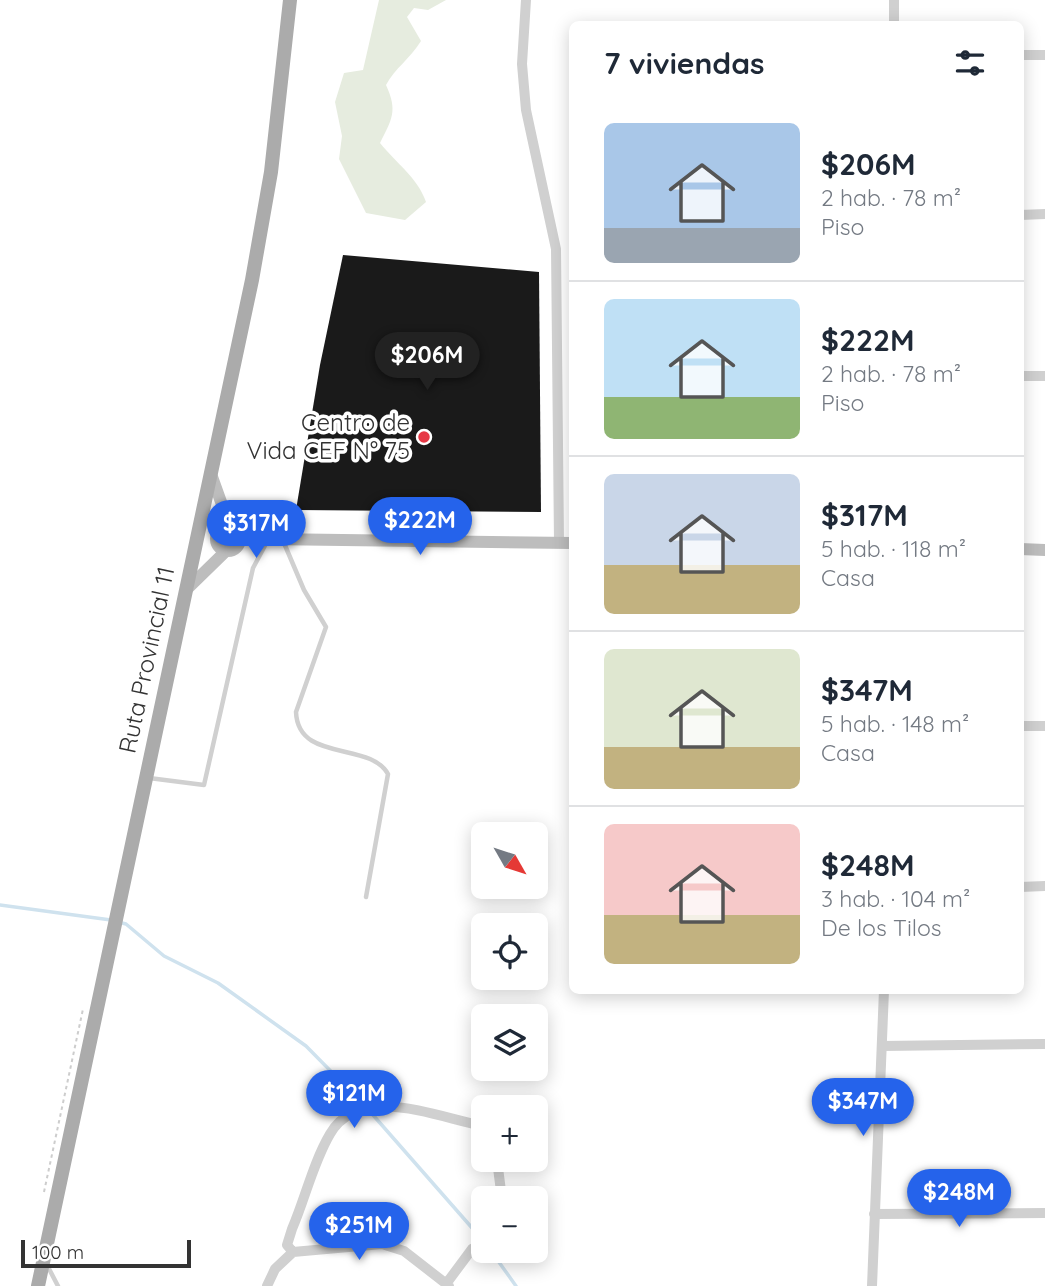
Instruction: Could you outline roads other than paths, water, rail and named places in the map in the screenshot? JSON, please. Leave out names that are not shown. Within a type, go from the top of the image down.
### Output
[{"type":"main road","name":"Ruta Provincial 11","points":[[38,1286],[262,232],[289,0]]},
{"type":"main road","points":[[211,474],[227,539]]},
{"type":"main road","points":[[198,535],[227,539],[566,543]]},
{"type":"main road","points":[[227,539],[268,539]]},
{"type":"main road","points":[[186,590],[227,539]]},
{"type":"main road","points":[[1024,549],[1045,550]]},
{"type":"street","points":[[526,0],[522,64],[526,110],[556,249],[566,543]]},
{"type":"street","points":[[894,0],[894,21]]},
{"type":"street","points":[[1024,55],[1045,55]]},
{"type":"street","points":[[1024,215],[1045,214]]},
{"type":"street","points":[[1024,376],[1045,376]]},
{"type":"street","points":[[1024,726],[1045,726]]},
{"type":"street","points":[[1024,887],[1045,886]]},
{"type":"street","points":[[872,1286],[884,994]]},
{"type":"street","points":[[883,1046],[1045,1044]]},
{"type":"street","points":[[293,1252],[287,1245],[292,1229],[330,1134],[347,1116],[376,1105],[471,1123]]},
{"type":"street","points":[[874,1214],[1045,1213]]},
{"type":"street","points":[[267,1286],[275,1269],[293,1252],[382,1244],[404,1251],[447,1285],[471,1251]]},
{"type":"lane","points":[[145,777],[204,785],[253,568],[268,539]]},
{"type":"lane","points":[[282,539],[304,590],[326,627],[296,712],[297,721],[308,737],[324,748],[374,760],[383,765],[388,774],[366,897]]},
{"type":"lane","points":[[43,1258],[58,1286]]},
{"type":"waterway","points":[[0,905],[111,920]]},
{"type":"waterway","points":[[118,922],[126,924],[164,956],[218,983],[306,1046],[366,1107],[471,1227]]},
{"type":"waterway","points":[[500,1263],[516,1286]]},
{"type":"place","name":"Centro de Vida CEF N° 75","points":[[424,437]]}]
